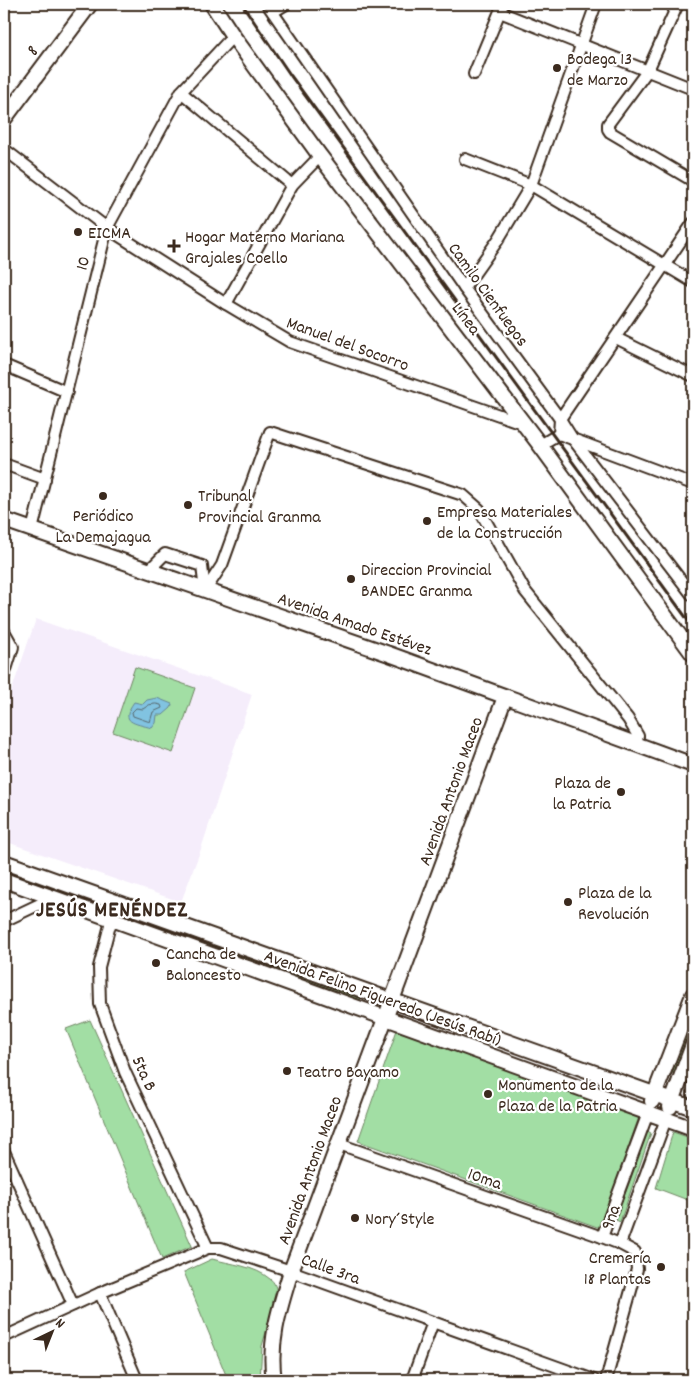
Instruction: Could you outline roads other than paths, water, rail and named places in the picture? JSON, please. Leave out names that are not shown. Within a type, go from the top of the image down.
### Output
[{"type":"main road","name":"8","points":[[4,118],[90,4]]},
{"type":"main road","name":"Línea","points":[[212,4],[320,156],[540,445],[693,654]]},
{"type":"main road","name":"Avenida Amado Estévez","points":[[4,520],[389,654],[693,765]]},
{"type":"main road","name":"Avenida Antonio Maceo","points":[[274,1380],[271,1362],[277,1318],[291,1271],[505,697]]},
{"type":"main road","name":"Avenida Felino Figueredo (Jesús Rabí)","points":[[4,862],[693,1108]]},
{"type":"main road","name":"Avenida Felino Figueredo (Jesús Rabí)","points":[[4,880],[693,1129]]},
{"type":"main road","name":"9na","points":[[648,1113],[693,995]]},
{"type":"main road","points":[[666,1119],[693,1045]]},
{"type":"street","points":[[270,8],[286,4]]},
{"type":"street","points":[[464,288],[498,240],[531,185],[596,4]]},
{"type":"street","points":[[678,4],[648,70],[608,124],[608,129],[610,132],[693,181]]},
{"type":"street","name":"Camilo Cienfuegos","points":[[270,8],[464,288],[572,438],[693,596]]},
{"type":"street","points":[[474,74],[501,8],[693,89]]},
{"type":"street","name":"10","points":[[32,530],[107,228],[181,92],[233,36]]},
{"type":"street","points":[[181,92],[292,185]]},
{"type":"street","name":"Manuel del Socorro","points":[[4,149],[107,228],[226,304],[290,342],[522,423]]},
{"type":"street","points":[[226,304],[292,185],[320,156]]},
{"type":"street","points":[[465,159],[531,185],[693,282]]},
{"type":"street","points":[[559,434],[560,419],[693,223]]},
{"type":"street","points":[[616,338],[693,376]]},
{"type":"street","points":[[4,365],[66,392]]},
{"type":"street","points":[[205,591],[222,565],[270,432],[463,495],[479,509],[526,591],[628,718],[638,736],[635,743]]},
{"type":"street","points":[[540,445],[559,434],[693,484]]},
{"type":"street","points":[[4,464],[45,479]]},
{"type":"street","points":[[148,571],[165,554],[202,566],[205,591]]},
{"type":"street","points":[[4,631],[13,647],[4,676]]},
{"type":"street","points":[[4,921],[44,902],[46,895]]},
{"type":"street","name":"5ta B","points":[[116,902],[99,967],[100,1004],[125,1072],[208,1248]]},
{"type":"street","name":"9na","points":[[602,1237],[648,1113]]},
{"type":"street","name":"9na","points":[[606,1380],[637,1269],[635,1252],[620,1244],[666,1119]]},
{"type":"street","name":"10ma","points":[[339,1144],[620,1244]]},
{"type":"street","points":[[4,1151],[73,1305]]},
{"type":"street","points":[[4,1337],[100,1293],[208,1248]]},
{"type":"street","name":"Calle 3ra","points":[[208,1248],[221,1248],[291,1271],[594,1380]]},
{"type":"street","points":[[100,1293],[138,1380]]},
{"type":"street","points":[[412,1380],[433,1322]]},
{"type":"water","points":[[157,698],[172,704],[171,708],[163,715],[157,715],[156,723],[152,728],[134,723],[128,718],[134,702],[143,704],[147,700]]},
{"type":"railway","points":[[242,4],[291,76],[693,627]]},
{"type":"place","name":"Bodega 13 de Marzo","points":[[557,68]]},
{"type":"place","name":"EICMA","points":[[78,232]]},
{"type":"place","name":"Hogar Materno Mariana Grajales Coello","points":[[174,246]]},
{"type":"place","name":"Periódico La Demajagua","points":[[103,496]]},
{"type":"place","name":"Tribunal Provincial Granma","points":[[188,505]]},
{"type":"place","name":"Empresa Materiales de la Construcción","points":[[427,521]]},
{"type":"place","name":"Direccion Provincial BANDEC Granma","points":[[351,579]]},
{"type":"place","name":"Plaza de la Patria","points":[[621,792]]},
{"type":"place","name":"Plaza de la Revolución","points":[[568,902]]},
{"type":"place","name":"Cancha de Baloncesto","points":[[156,963]]},
{"type":"place","name":"Teatro Bayamo","points":[[287,1071]]},
{"type":"place","name":"Monumento de la Plaza de la Patria","points":[[488,1094]]},
{"type":"place","name":"Nory´Style","points":[[355,1218]]},
{"type":"place","name":"Cremería 18 Plantas","points":[[661,1267]]},
{"type":"district","name":"JESÚS MENÉNDEZ","points":[[112,908]]}]
